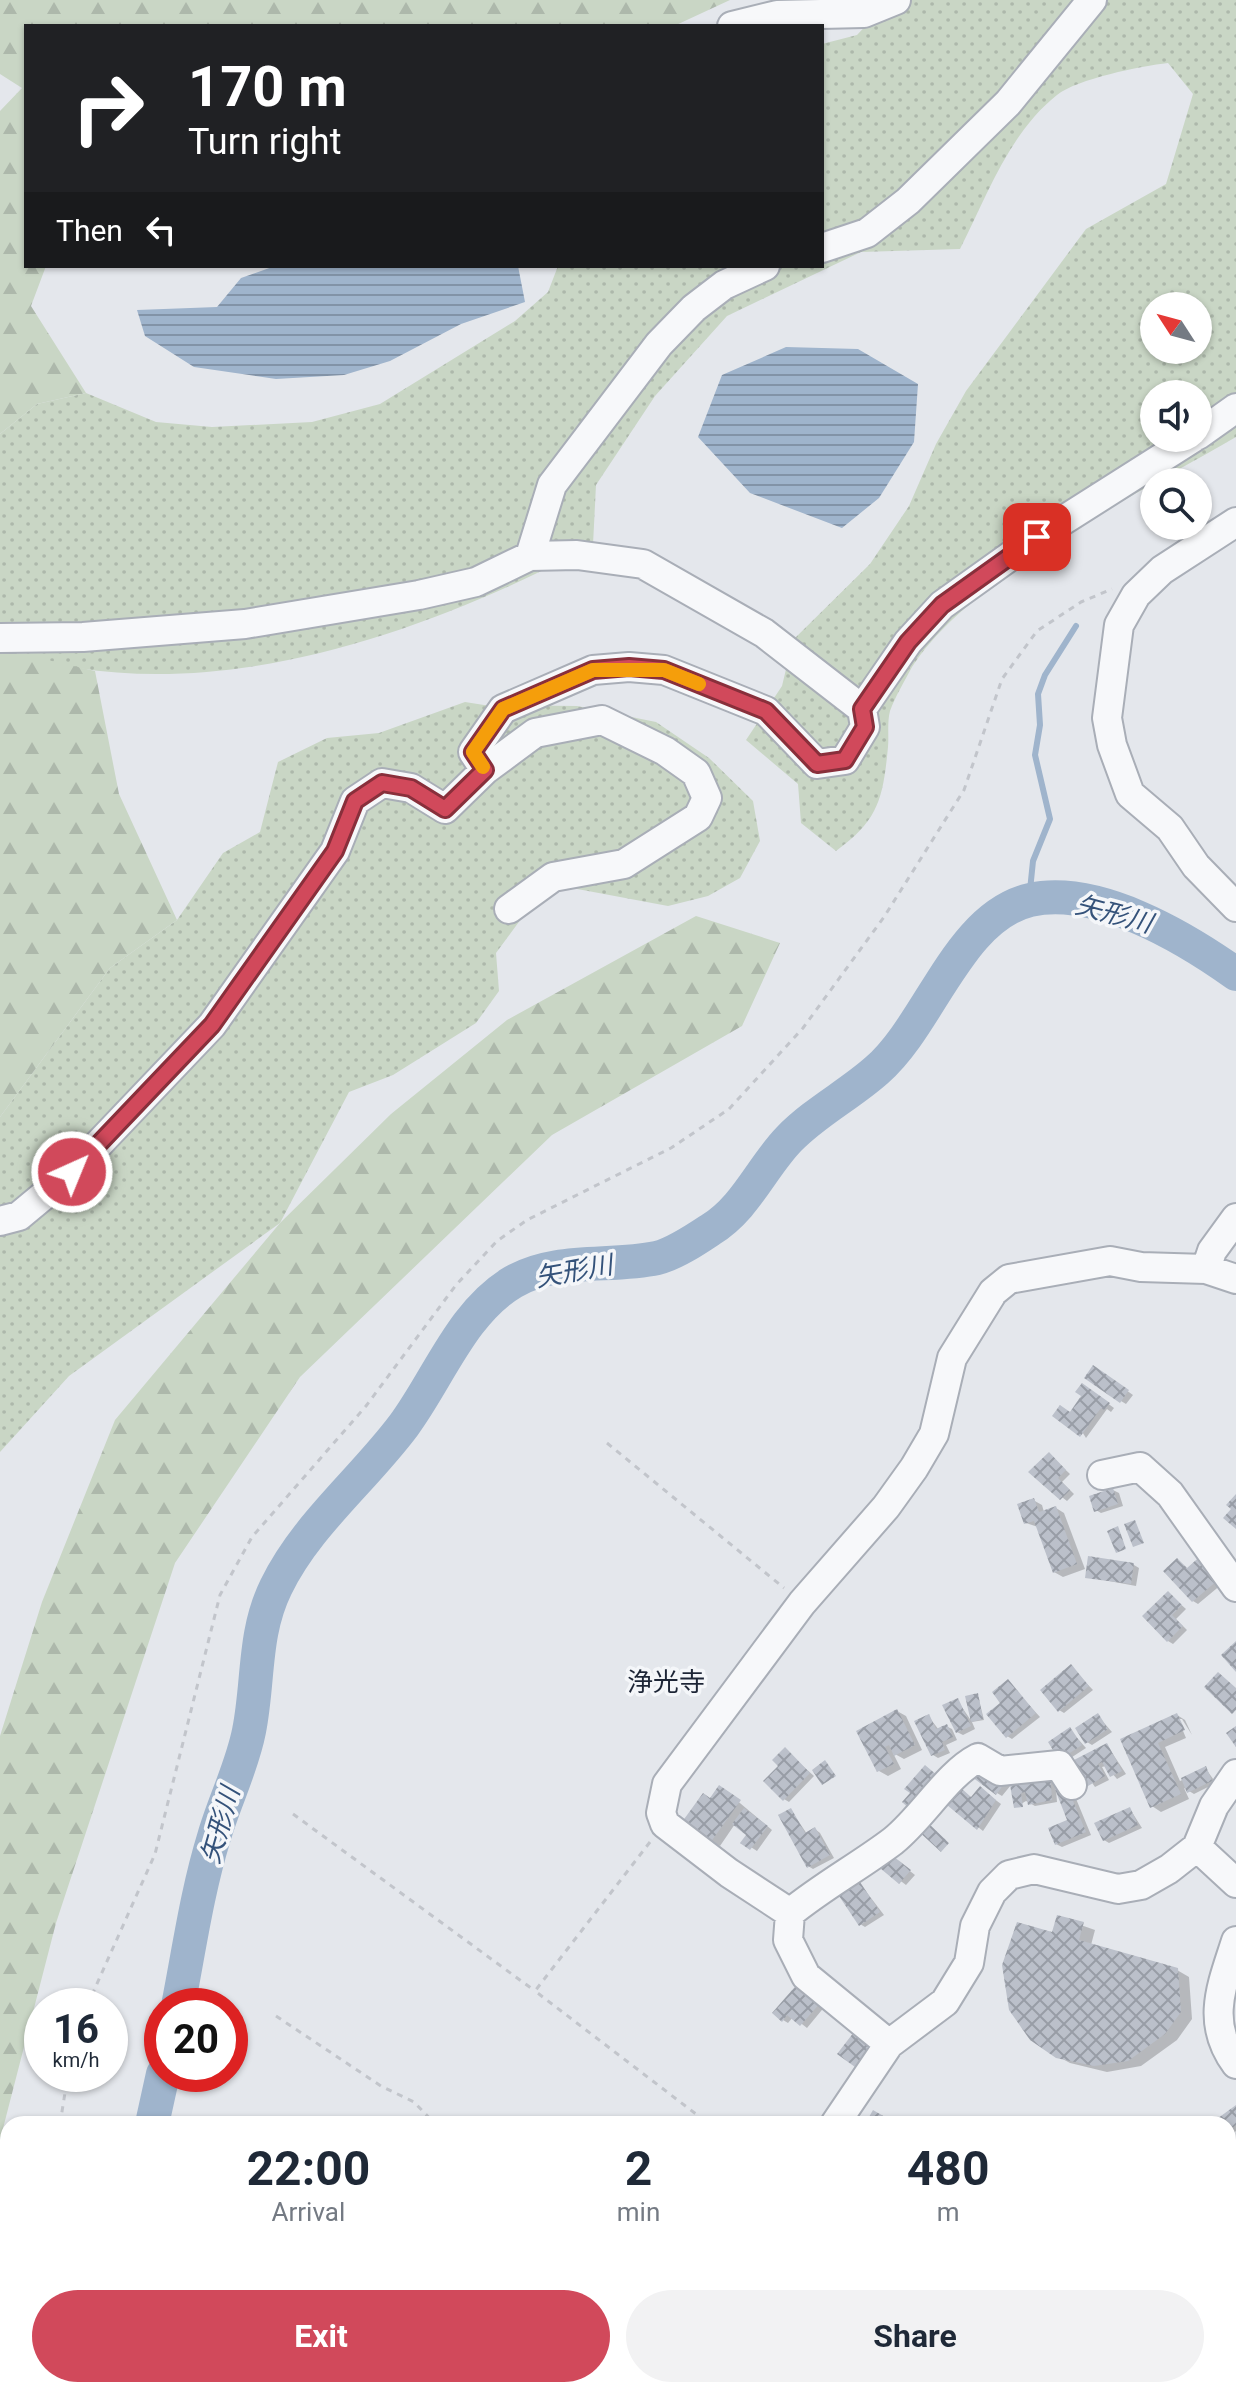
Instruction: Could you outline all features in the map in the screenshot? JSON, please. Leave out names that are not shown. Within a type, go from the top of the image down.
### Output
[{"type":"street","points":[[740,24],[777,15],[864,13],[896,0]]},
{"type":"street","points":[[824,247],[867,233],[908,201],[1008,103],[1092,0]]},
{"type":"street","points":[[530,556],[552,485],[659,344],[694,308],[724,285],[761,268]]},
{"type":"street","points":[[1212,425],[1236,408]]},
{"type":"street","points":[[862,709],[908,642],[942,605],[1037,537],[1171,452]]},
{"type":"street","points":[[1236,522],[1162,570],[1136,595],[1119,625],[1107,718],[1112,745],[1130,794],[1170,828],[1196,866],[1236,907]]},
{"type":"street","points":[[0,638],[83,637],[269,620],[476,582],[530,556],[577,555],[643,564],[764,633],[862,709],[865,727],[845,760],[817,764],[766,711],[664,670],[593,670],[503,709],[473,752],[485,770]]},
{"type":"street","points":[[0,1221],[19,1216],[72,1172],[212,1025],[335,851],[355,801],[382,783],[411,788],[445,809],[485,770],[535,733],[602,720],[665,751],[696,773],[707,798],[698,817],[624,864],[553,877],[509,909]]},
{"type":"street","points":[[1206,1269],[1212,1251],[1236,1218]]},
{"type":"street","points":[[790,1913],[729,1873],[665,1824],[661,1813],[667,1784],[802,1603],[886,1507],[914,1468],[934,1434],[952,1358],[993,1292],[1009,1279],[1110,1261],[1141,1267],[1206,1269],[1236,1279]]},
{"type":"street","points":[[1102,1475],[1140,1467],[1170,1494],[1236,1587]]},
{"type":"street","points":[[790,1913],[893,1841],[931,1806],[966,1764],[978,1758],[1000,1771],[1059,1765],[1072,1785]]},
{"type":"street","points":[[840,2116],[889,2044],[945,2002],[969,1963],[975,1926],[992,1892],[1009,1875],[1034,1869],[1118,1889],[1141,1885],[1197,1847],[1214,1806],[1236,1774]]},
{"type":"street","points":[[1197,1847],[1236,1883]]},
{"type":"street","points":[[790,1913],[788,1940],[806,1976],[889,2044]]},
{"type":"street","points":[[1236,1941],[1217,1997],[1222,2035],[1236,2064]]},
{"type":"path","points":[[95,1988],[155,1854],[220,1595],[252,1537],[366,1406],[456,1285],[497,1241],[527,1220],[671,1148],[729,1109],[803,1028],[884,917],[964,790],[1002,679],[1037,631],[1081,602],[1115,587],[1136,595]]},
{"type":"path","points":[[607,1443],[802,1603]]},
{"type":"path","points":[[293,1814],[535,1991],[699,2116]]},
{"type":"path","points":[[535,1991],[665,1824]]},
{"type":"path","points":[[276,2016],[381,2086],[414,2102],[427,2116]]},
{"type":"path","points":[[61,2116],[65,2092]]},
{"type":"green space","points":[[0,0],[730,0],[678,24],[24,24],[24,268],[45,268],[31,306],[86,393],[37,404],[0,434],[0,111],[22,88],[0,74]]},
{"type":"green space","points":[[890,0],[1236,0],[1236,437],[1212,451],[1212,380],[1140,380],[1140,452],[1210,452],[1181,468],[1140,468],[1140,491],[1061,538],[1016,569],[939,633],[912,667],[890,711],[886,765],[876,806],[862,829],[836,851],[801,823],[798,784],[746,740],[782,686],[793,640],[870,564],[909,506],[936,444],[966,391],[1086,229],[1166,184],[1193,94],[1168,63],[1126,70],[1079,84],[1057,95],[1040,110],[1012,146],[960,249],[861,252],[727,316],[655,396],[596,485],[593,545],[526,579],[380,636],[304,657],[227,670],[150,674],[74,668],[0,649],[0,434],[37,404],[86,393],[156,422],[212,427],[312,422],[380,404],[515,321],[548,292],[557,268],[824,268],[824,43],[857,35]]},
{"type":"green space","points":[[0,649],[95,671],[119,794],[177,920],[110,968],[0,1117]]},
{"type":"green space","points":[[465,702],[577,706],[656,722],[709,758],[753,801],[760,841],[740,878],[708,896],[668,906],[556,885],[521,919],[496,953],[499,991],[476,1023],[393,1075],[349,1092],[280,1223],[69,1376],[0,1452],[0,1117],[110,968],[177,920],[223,853],[260,832],[278,762],[327,738],[379,733]]},
{"type":"green space","points":[[696,916],[780,943],[742,1026],[552,1135],[300,1377],[175,1563],[56,1923],[39,1988],[24,1988],[24,2047],[6,2116],[0,2116],[0,1736],[42,1602],[115,1420],[280,1223],[391,1114],[507,1020]]},
{"type":"water","points":[[269,268],[518,268],[525,302],[461,324],[390,361],[344,375],[276,379],[194,367],[145,336],[137,310],[217,307],[241,278]]},
{"type":"water","points":[[786,347],[858,349],[918,384],[914,442],[879,498],[842,528],[750,493],[698,437],[722,375]]},
{"type":"building","points":[[1093,1365],[1129,1390],[1120,1403],[1084,1378]]},
{"type":"building","points":[[1082,1383],[1110,1403],[1104,1410],[1101,1408],[1080,1437],[1052,1416],[1060,1405],[1070,1412],[1081,1396],[1075,1392]]},
{"type":"building","points":[[1049,1452],[1066,1470],[1058,1478],[1070,1490],[1060,1500],[1028,1472]]},
{"type":"building","points":[[1113,1488],[1118,1504],[1094,1512],[1089,1496]]},
{"type":"building","points":[[1236,1494],[1236,1529],[1223,1518],[1231,1509],[1226,1505]]},
{"type":"building","points":[[1034,1498],[1039,1512],[1056,1506],[1077,1564],[1053,1573],[1034,1521],[1024,1524],[1017,1504]]},
{"type":"building","points":[[1135,1520],[1144,1543],[1133,1547],[1124,1524]]},
{"type":"building","points":[[1118,1526],[1126,1549],[1116,1553],[1107,1531]]},
{"type":"building","points":[[1204,1553],[1224,1575],[1192,1602],[1163,1571],[1177,1558],[1187,1568]]},
{"type":"building","points":[[1088,1556],[1134,1563],[1131,1584],[1085,1578]]},
{"type":"building","points":[[1168,1591],[1182,1605],[1172,1615],[1183,1626],[1167,1642],[1142,1616]]},
{"type":"building","points":[[1236,1641],[1236,1672],[1221,1655]]},
{"type":"building","points":[[1071,1664],[1089,1686],[1058,1712],[1040,1690]]},
{"type":"building","points":[[1218,1672],[1236,1688],[1236,1710],[1232,1714],[1204,1687]]},
{"type":"building","points":[[1008,1679],[1036,1713],[1006,1738],[986,1714],[1000,1703],[992,1692]]},
{"type":"building","points":[[978,1693],[983,1719],[971,1722],[965,1696]]},
{"type":"building","points":[[958,1698],[971,1726],[956,1733],[942,1705]]},
{"type":"building","points":[[897,1709],[915,1745],[894,1756],[889,1745],[885,1747],[894,1764],[877,1772],[856,1731]]},
{"type":"building","points":[[1098,1713],[1108,1729],[1085,1744],[1075,1728]]},
{"type":"building","points":[[1177,1713],[1185,1730],[1158,1743],[1181,1794],[1150,1808],[1120,1739]]},
{"type":"building","points":[[929,1714],[936,1729],[947,1724],[953,1737],[942,1742],[945,1750],[931,1756],[914,1721]]},
{"type":"building","points":[[1236,1726],[1236,1747],[1226,1733]]},
{"type":"building","points":[[1070,1727],[1082,1745],[1059,1760],[1048,1742]]},
{"type":"building","points":[[1107,1743],[1122,1771],[1110,1777],[1102,1762],[1098,1764],[1105,1776],[1088,1786],[1074,1760]]},
{"type":"building","points":[[785,1747],[810,1773],[783,1801],[763,1781],[778,1766],[772,1760]]},
{"type":"building","points":[[979,1759],[1007,1780],[996,1795],[968,1774]]},
{"type":"building","points":[[825,1760],[836,1776],[822,1785],[812,1770]]},
{"type":"building","points":[[925,1765],[944,1781],[915,1814],[902,1802],[910,1793],[904,1789]]},
{"type":"building","points":[[1206,1766],[1212,1781],[1187,1793],[1181,1778]]},
{"type":"building","points":[[1050,1771],[1052,1800],[1028,1805],[1025,1792],[1021,1793],[1023,1807],[1014,1808],[1009,1779]]},
{"type":"building","points":[[1066,1784],[1086,1832],[1055,1845],[1048,1828],[1067,1820],[1055,1789]]},
{"type":"building","points":[[719,1785],[741,1800],[710,1843],[682,1822],[703,1793],[710,1798]]},
{"type":"building","points":[[980,1786],[996,1800],[977,1830],[947,1805],[961,1788],[971,1797]]},
{"type":"building","points":[[1130,1807],[1138,1825],[1103,1841],[1094,1823]]},
{"type":"building","points":[[744,1808],[768,1826],[750,1850],[740,1843],[746,1835],[732,1824]]},
{"type":"building","points":[[791,1808],[805,1833],[815,1827],[830,1855],[807,1868],[778,1815]]},
{"type":"building","points":[[925,1820],[949,1843],[941,1852],[916,1829]]},
{"type":"building","points":[[885,1850],[911,1870],[899,1884],[874,1863]]},
{"type":"building","points":[[858,1879],[880,1912],[859,1926],[837,1893]]},
{"type":"building","points":[[1057,1915],[1084,1922],[1079,1940],[1178,1968],[1181,2012],[1165,2034],[1128,2061],[1094,2066],[1056,2058],[1030,2040],[1009,2010],[1002,1965],[1017,1922],[1052,1932]]},
{"type":"building","points":[[800,1981],[822,2001],[800,2026],[787,2015],[782,2022],[772,2013]]},
{"type":"building","points":[[854,2032],[872,2045],[855,2067],[837,2054]]},
{"type":"building","points":[[1236,2105],[1236,2116],[1221,2116]]},
{"type":"building","points":[[873,2110],[883,2116],[870,2116]]},
{"type":"waterway","points":[[1029,900],[1033,861],[1050,819],[1035,755],[1040,725],[1038,694],[1045,675],[1076,626]]},
{"type":"waterway","name":"矢形川","points":[[181,1988],[208,1858],[246,1744],[263,1622],[276,1587],[303,1543],[404,1425],[465,1328],[495,1295],[513,1282],[547,1269],[664,1256],[723,1221],[789,1139],[877,1070],[896,1050],[964,949],[983,927],[1005,910],[1030,900],[1056,897],[1111,907],[1166,930],[1236,974]]},
{"type":"waterway","name":"矢形川","points":[[154,2116],[159,2092]]},
{"type":"slow traffic","points":[[483,767],[473,752],[503,709],[593,670],[629,667],[664,670],[699,684]]},
{"type":"district","name":"浄光寺","points":[[666,1682]]},
{"type":"route","points":[[72,1172],[212,1025],[335,851],[355,801],[382,783],[411,788],[445,809],[485,770],[473,752],[503,709],[593,670],[629,667],[664,670],[766,711],[817,764],[845,760],[865,727],[866,717],[862,709],[908,642],[942,605],[1037,537]]}]
